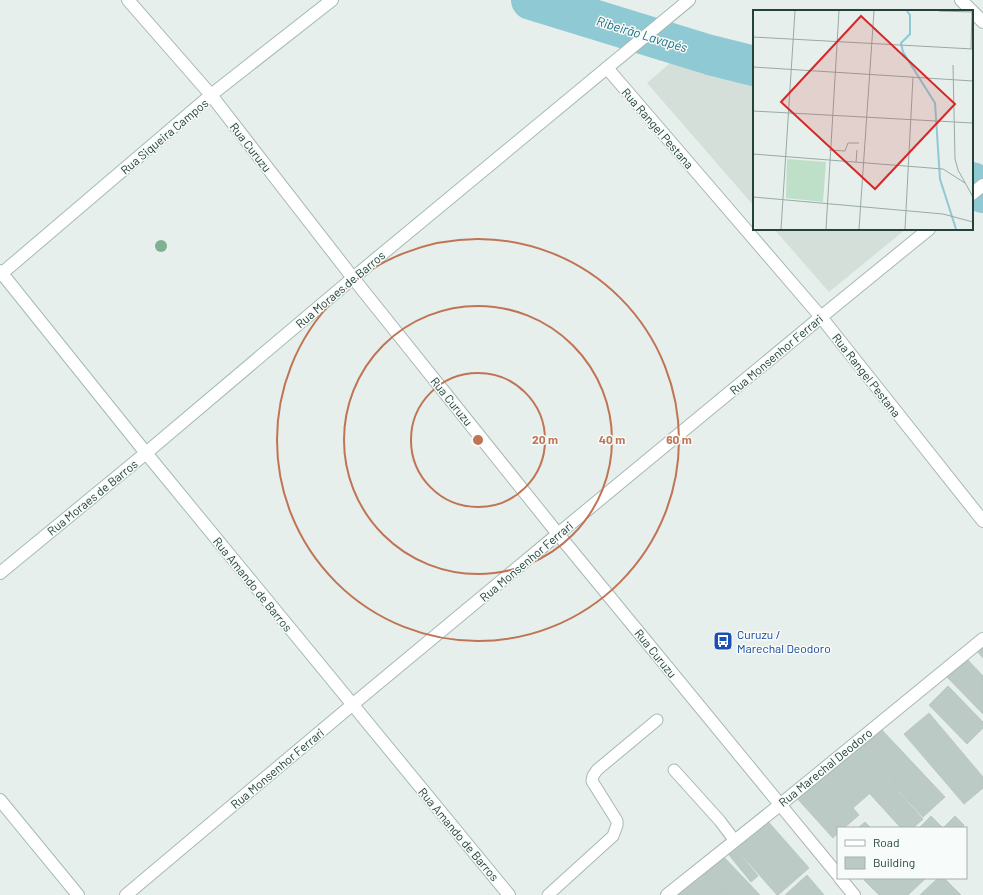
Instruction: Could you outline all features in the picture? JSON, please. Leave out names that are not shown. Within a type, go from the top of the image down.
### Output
[{"type":"street","name":"Rua Curuzu","points":[[128,0],[211,95],[353,278],[558,534],[837,874]]},
{"type":"street","name":"Rua Siqueira Campos","points":[[1,273],[211,95],[332,0]]},
{"type":"street","points":[[961,0],[971,10]]},
{"type":"street","name":"Rua Moraes de Barros","points":[[0,573],[685,3]]},
{"type":"street","points":[[973,12],[983,22]]},
{"type":"street","name":"Rua Rangel Pestana","points":[[607,68],[821,317],[983,522]]},
{"type":"street","points":[[973,193],[983,185]]},
{"type":"street","name":"Rua Monsenhor Ferrari","points":[[126,895],[558,534],[928,230]]},
{"type":"street","name":"Rua Amando de Barros","points":[[1,273],[146,453],[509,895]]},
{"type":"street","name":"Rua Marechal Deodoro","points":[[667,895],[781,804],[983,638]]},
{"type":"street","points":[[0,800],[78,895]]},
{"type":"street","points":[[841,879],[854,895]]},
{"type":"lane","points":[[548,895],[613,836],[617,821],[592,781],[593,776],[597,770],[657,720]]},
{"type":"lane","points":[[674,770],[720,821],[734,841]]},
{"type":"shaded area","points":[[692,44],[730,57],[753,63],[753,205],[647,83]]},
{"type":"shaded area","points":[[973,161],[981,167],[973,174]]},
{"type":"shaded area","points":[[775,230],[905,230],[829,292]]},
{"type":"building","points":[[983,646],[983,658],[977,651]]},
{"type":"building","points":[[966,658],[983,676],[983,714],[947,677]]},
{"type":"building","points":[[948,686],[983,722],[983,728],[967,744],[929,705]]},
{"type":"building","points":[[929,713],[983,777],[983,788],[964,804],[904,734]]},
{"type":"building","points":[[881,729],[945,797],[923,817],[856,745],[862,746]]},
{"type":"building","points":[[856,745],[923,819],[914,827],[900,827],[838,759]]},
{"type":"building","points":[[838,759],[869,794],[853,808],[859,815],[845,827],[837,827],[837,834],[833,838],[794,795]]},
{"type":"building","points":[[931,816],[942,827],[920,827]]},
{"type":"building","points":[[955,816],[964,825],[963,827],[944,827]]},
{"type":"building","points":[[765,818],[809,868],[778,895],[734,846]]},
{"type":"building","points":[[865,822],[870,827],[859,827]]},
{"type":"building","points":[[736,849],[758,876],[751,882],[729,855]]},
{"type":"building","points":[[720,853],[760,895],[725,895],[702,871]]},
{"type":"building","points":[[703,870],[725,895],[674,895]]},
{"type":"building","points":[[807,875],[824,895],[785,895]]},
{"type":"building","points":[[925,879],[908,895],[879,895],[864,880]]},
{"type":"building","points":[[937,879],[945,879],[961,895],[920,895]]},
{"type":"waterway","name":"Ribeirão Lavapés","points":[[531,0],[710,55],[753,66]]},
{"type":"waterway","name":"Ribeirão Lavapés","points":[[973,183],[983,193]]},
{"type":"place","name":"Curuzu / Marechal Deodoro","points":[[723,641]]}]
